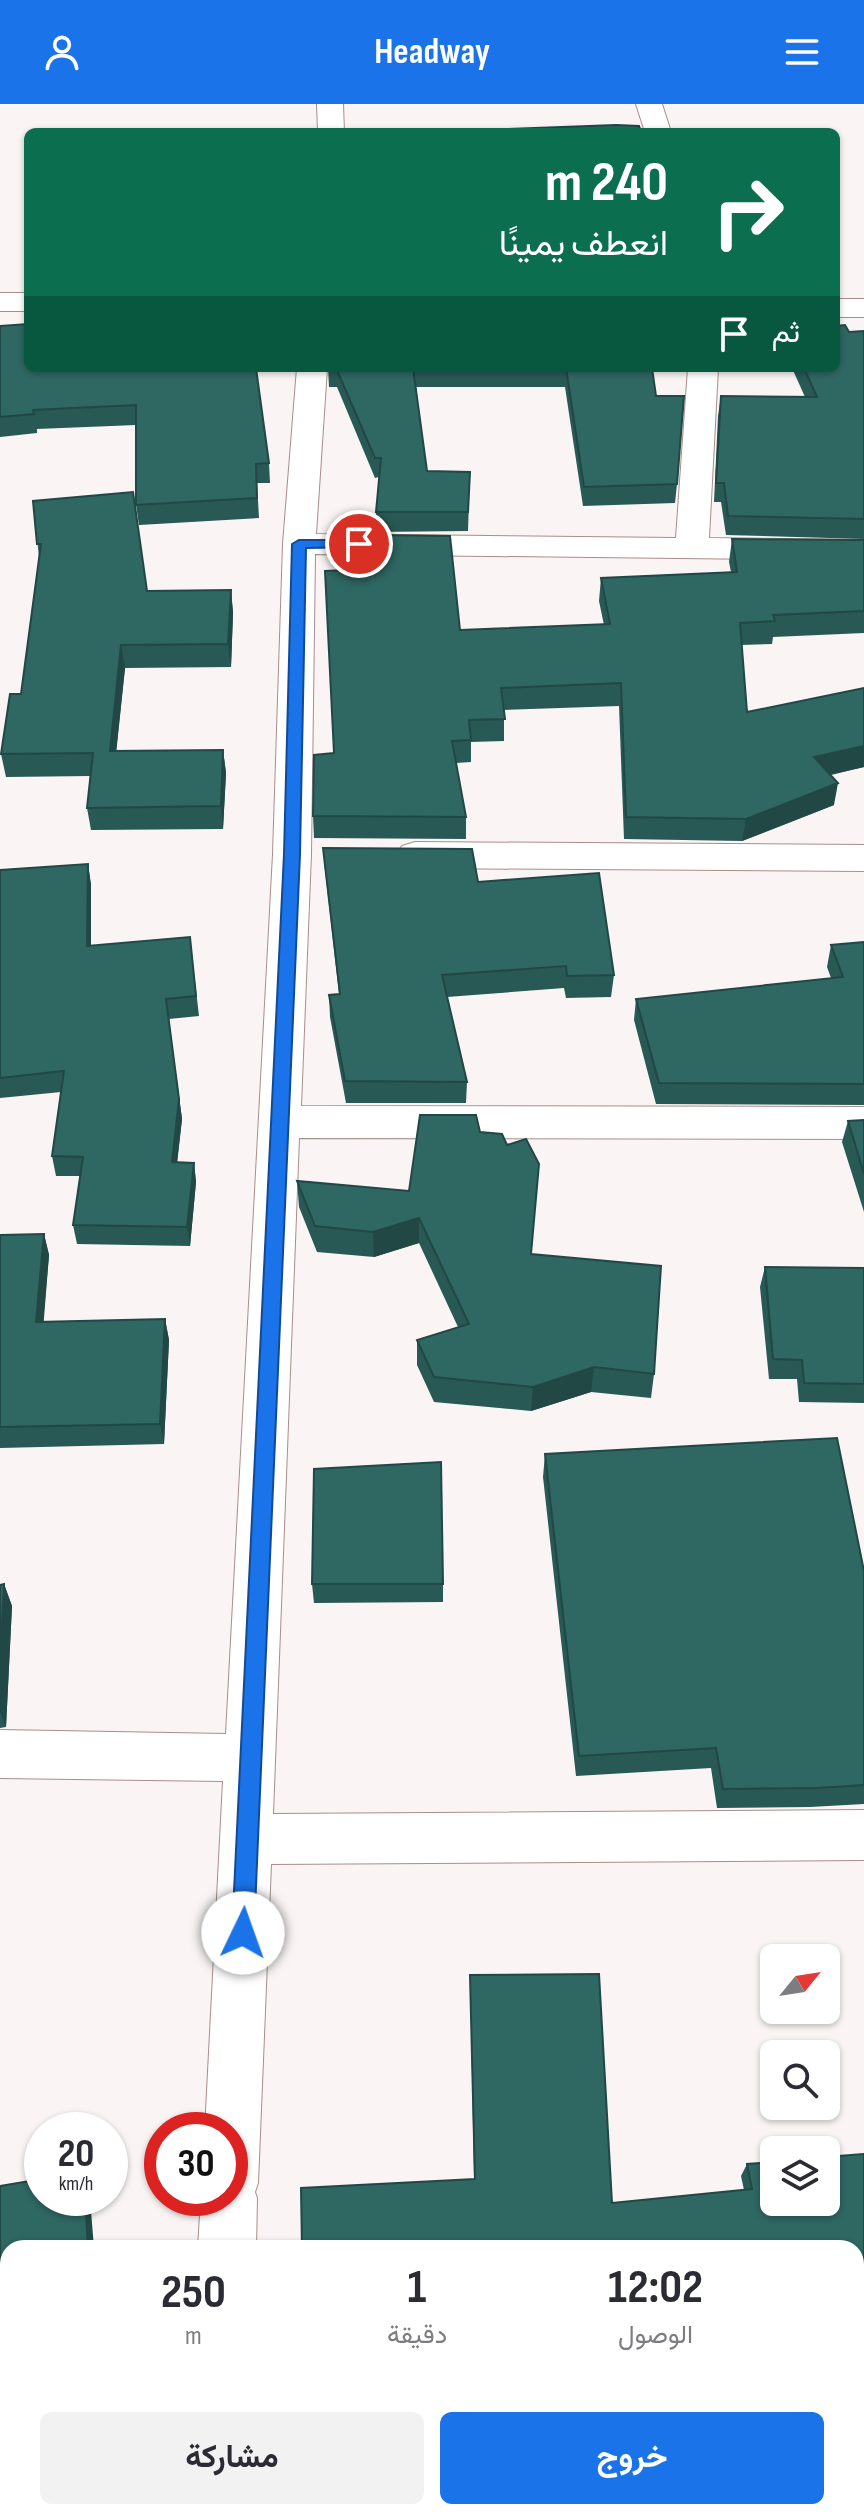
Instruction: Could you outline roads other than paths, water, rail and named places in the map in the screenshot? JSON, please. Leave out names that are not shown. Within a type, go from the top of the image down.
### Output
[{"type":"street","points":[[330,104],[331,128]]},
{"type":"street","points":[[649,104],[657,128]]},
{"type":"street","points":[[0,302],[24,302]]},
{"type":"street","points":[[840,308],[864,308]]},
{"type":"street","points":[[234,2112],[278,1122],[308,854],[299,544],[312,372]]},
{"type":"street","points":[[692,548],[703,372]]},
{"type":"street","points":[[299,544],[864,550]]},
{"type":"street","points":[[388,855],[864,858]]},
{"type":"street","points":[[278,1122],[864,1123]]},
{"type":"street","points":[[0,1754],[251,1758]]},
{"type":"street","points":[[248,1839],[864,1835]]},
{"type":"street","points":[[227,2240],[228,2216]]}]
